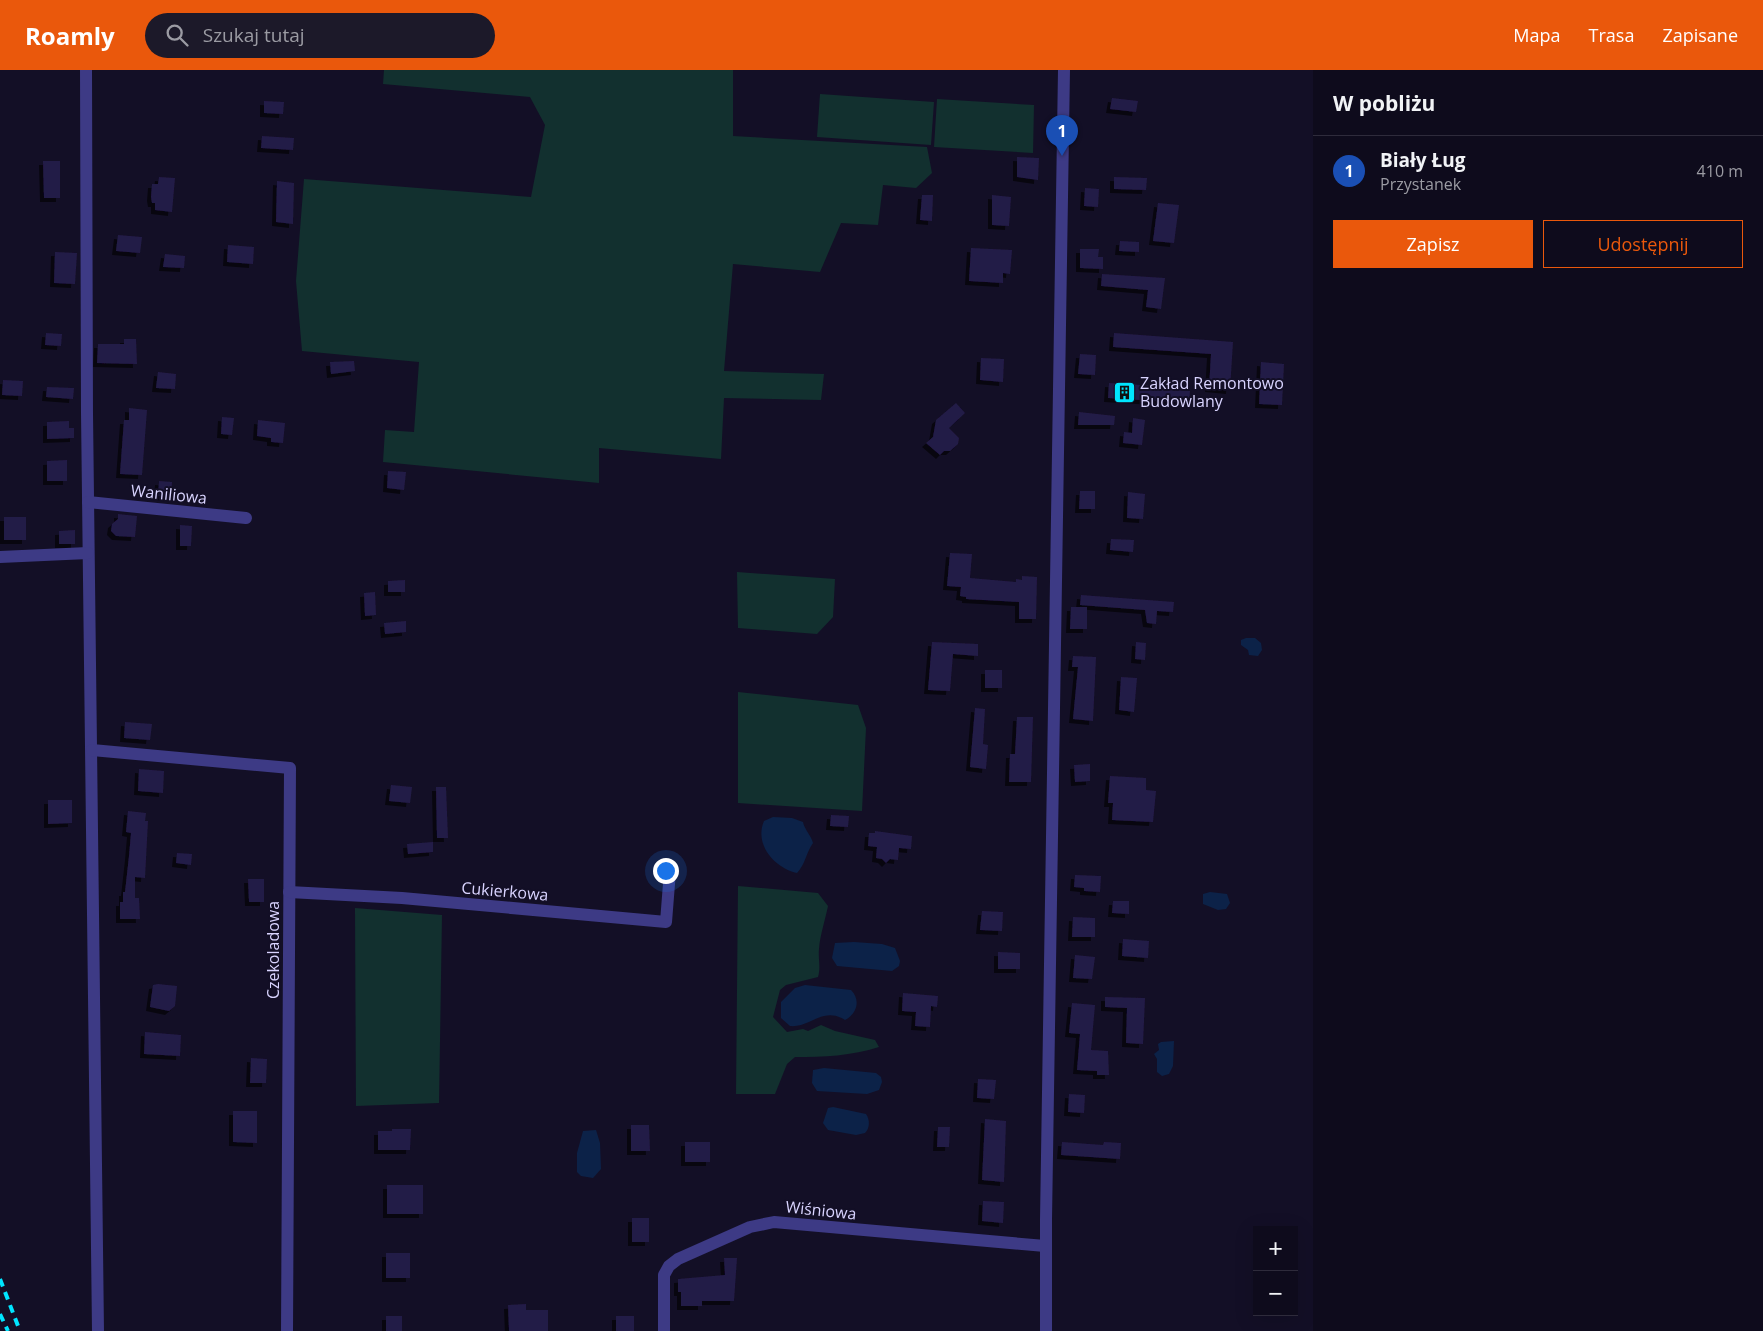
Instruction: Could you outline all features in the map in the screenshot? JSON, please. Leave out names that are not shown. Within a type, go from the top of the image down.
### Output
[{"type":"street","points":[[86,70],[88,552],[98,1331]]},
{"type":"street","points":[[1046,1331],[1045,1246],[1064,70]]},
{"type":"street","name":"Waniliowa","points":[[88,502],[246,518]]},
{"type":"street","points":[[0,557],[88,552]]},
{"type":"street","name":"Czekoladowa","points":[[92,750],[290,768],[287,1331]]},
{"type":"street","name":"Cukierkowa","points":[[290,892],[402,898],[666,922],[670,871]]},
{"type":"street","name":"Wiśniowa","points":[[664,1331],[664,1274],[669,1266],[678,1259],[750,1227],[774,1222],[798,1223],[844,1230],[1045,1246]]},
{"type":"green space","points":[[384,70],[733,70],[733,136],[927,147],[932,173],[916,188],[883,185],[878,225],[841,223],[820,272],[733,264],[724,371],[824,374],[821,400],[724,398],[721,459],[599,448],[599,483],[383,462],[385,430],[414,432],[419,362],[302,351],[296,281],[304,179],[531,197],[545,125],[530,97],[383,84]]},
{"type":"green space","points":[[820,94],[934,102],[931,145],[817,137]]},
{"type":"green space","points":[[937,99],[1034,105],[1033,153],[934,147]]},
{"type":"green space","points":[[737,572],[835,579],[833,617],[817,634],[738,628]]},
{"type":"green space","points":[[738,692],[858,705],[866,728],[862,811],[738,803]]},
{"type":"green space","points":[[738,886],[818,893],[828,906],[821,933],[818,977],[786,985],[780,990],[773,1017],[787,1032],[803,1029],[808,1031],[821,1025],[835,1031],[875,1040],[879,1047],[848,1054],[795,1057],[787,1064],[775,1094],[736,1094]]},
{"type":"green space","points":[[355,908],[442,915],[439,1103],[356,1106]]},
{"type":"water","points":[[1255,638],[1261,643],[1262,650],[1258,656],[1249,655],[1248,650],[1241,645],[1241,640]]},
{"type":"water","points":[[773,817],[792,818],[803,822],[812,840],[813,843],[797,873],[781,866],[768,854],[764,846],[762,830],[764,821]]},
{"type":"water","points":[[1210,892],[1227,894],[1230,903],[1226,909],[1218,910],[1203,904],[1203,894]]},
{"type":"water","points":[[835,943],[882,944],[895,948],[900,961],[899,966],[892,971],[837,966],[832,958]]},
{"type":"water","points":[[805,985],[851,990],[857,1002],[855,1011],[845,1020],[830,1015],[797,1026],[790,1026],[781,1018],[781,1002],[795,988]]},
{"type":"water","points":[[1174,1041],[1173,1066],[1169,1074],[1162,1076],[1157,1072],[1157,1059],[1154,1054],[1159,1050],[1158,1044],[1161,1042]]},
{"type":"water","points":[[824,1068],[876,1073],[881,1077],[882,1082],[879,1090],[867,1094],[817,1091],[812,1083],[813,1070]]},
{"type":"water","points":[[833,1107],[866,1114],[869,1124],[867,1131],[856,1135],[828,1130],[823,1123],[828,1108]]},
{"type":"water","points":[[596,1130],[600,1143],[601,1169],[593,1178],[581,1176],[577,1172],[577,1153],[583,1131]]},
{"type":"building","points":[[1112,98],[1138,101],[1136,112],[1110,109]]},
{"type":"building","points":[[264,101],[284,102],[283,114],[264,113]]},
{"type":"building","points":[[262,136],[294,138],[293,150],[261,148]]},
{"type":"building","points":[[1017,157],[1039,158],[1038,180],[1017,177]]},
{"type":"building","points":[[43,161],[60,161],[60,198],[44,198]]},
{"type":"building","points":[[159,177],[175,178],[172,212],[155,210],[155,203],[152,203],[152,184],[158,184]]},
{"type":"building","points":[[1114,177],[1147,178],[1146,190],[1114,189]]},
{"type":"building","points":[[277,181],[294,183],[293,224],[276,222]]},
{"type":"building","points":[[1085,188],[1099,189],[1098,207],[1084,206]]},
{"type":"building","points":[[922,195],[933,195],[932,221],[920,220]]},
{"type":"building","points":[[992,195],[1011,197],[1009,226],[992,225]]},
{"type":"building","points":[[1158,203],[1179,205],[1174,243],[1153,241]]},
{"type":"building","points":[[118,235],[142,237],[140,253],[116,251]]},
{"type":"building","points":[[1120,241],[1139,242],[1139,252],[1119,251]]},
{"type":"building","points":[[228,245],[254,247],[253,264],[227,262]]},
{"type":"building","points":[[971,248],[1012,250],[1010,274],[1003,273],[1003,283],[969,281]]},
{"type":"building","points":[[1080,249],[1099,249],[1098,257],[1103,257],[1103,269],[1080,268]]},
{"type":"building","points":[[55,252],[77,253],[75,284],[54,283]]},
{"type":"building","points":[[165,254],[185,256],[184,268],[163,267]]},
{"type":"building","points":[[1102,274],[1165,278],[1161,309],[1146,307],[1148,290],[1101,286]]},
{"type":"building","points":[[46,333],[62,334],[61,346],[45,345]]},
{"type":"building","points":[[1114,333],[1233,342],[1230,390],[1209,388],[1211,354],[1113,347]]},
{"type":"building","points":[[124,339],[136,339],[137,364],[97,363],[98,344],[124,344]]},
{"type":"building","points":[[1080,354],[1096,355],[1095,375],[1078,374]]},
{"type":"building","points":[[981,358],[1004,359],[1003,382],[980,380]]},
{"type":"building","points":[[354,361],[355,371],[331,374],[330,362]]},
{"type":"building","points":[[1261,362],[1284,364],[1282,405],[1259,404]]},
{"type":"building","points":[[158,372],[176,374],[175,389],[156,388]]},
{"type":"building","points":[[3,380],[23,381],[22,396],[2,395]]},
{"type":"building","points":[[1109,383],[1173,387],[1172,390],[1190,391],[1189,403],[1108,398]]},
{"type":"building","points":[[47,387],[74,388],[73,399],[46,397]]},
{"type":"building","points":[[956,403],[965,413],[949,428],[959,438],[958,444],[950,451],[944,451],[940,455],[926,443],[933,437],[936,420]]},
{"type":"building","points":[[129,408],[147,410],[142,475],[120,474],[124,420],[129,420]]},
{"type":"building","points":[[1079,412],[1115,416],[1114,425],[1078,425]]},
{"type":"building","points":[[222,417],[234,418],[232,435],[221,434]]},
{"type":"building","points":[[1133,418],[1145,420],[1142,445],[1123,443],[1124,432],[1132,433]]},
{"type":"building","points":[[258,420],[285,423],[283,443],[271,442],[271,438],[257,436]]},
{"type":"building","points":[[69,421],[69,428],[74,428],[74,438],[47,439],[47,422]]},
{"type":"building","points":[[67,460],[67,481],[47,481],[47,461]]},
{"type":"building","points":[[388,471],[406,472],[404,490],[387,488]]},
{"type":"building","points":[[159,481],[172,482],[171,497],[158,496]]},
{"type":"building","points":[[1080,491],[1095,491],[1095,509],[1079,509]]},
{"type":"building","points":[[1128,492],[1145,494],[1143,519],[1127,518]]},
{"type":"building","points":[[118,514],[137,516],[135,537],[116,536],[111,531],[112,524],[118,519]]},
{"type":"building","points":[[4,517],[26,517],[26,540],[4,540]]},
{"type":"building","points":[[180,525],[192,526],[191,546],[180,546]]},
{"type":"building","points":[[75,530],[75,544],[59,544],[59,531]]},
{"type":"building","points":[[1111,539],[1134,540],[1133,552],[1110,550]]},
{"type":"building","points":[[950,553],[972,554],[970,578],[1016,582],[1016,579],[1022,580],[1022,576],[1037,577],[1036,619],[1019,619],[1019,602],[966,599],[966,597],[960,596],[961,587],[947,586]]},
{"type":"building","points":[[405,580],[405,592],[388,592],[388,581]]},
{"type":"building","points":[[375,592],[376,615],[365,616],[364,593]]},
{"type":"building","points":[[1081,595],[1174,602],[1173,612],[1157,611],[1156,624],[1147,623],[1145,610],[1080,605]]},
{"type":"building","points":[[1071,607],[1087,607],[1087,629],[1070,629]]},
{"type":"building","points":[[406,621],[406,632],[385,634],[384,623]]},
{"type":"building","points":[[932,642],[978,644],[978,656],[953,654],[950,691],[928,690]]},
{"type":"building","points":[[1136,642],[1146,643],[1145,660],[1135,659]]},
{"type":"building","points":[[1073,656],[1096,657],[1093,721],[1073,719],[1078,667],[1072,667]]},
{"type":"building","points":[[985,670],[1002,670],[1002,688],[985,688]]},
{"type":"building","points":[[1121,677],[1137,678],[1134,712],[1119,710]]},
{"type":"building","points":[[975,708],[985,709],[983,744],[988,745],[986,769],[970,767]]},
{"type":"building","points":[[1017,717],[1033,717],[1031,782],[1009,782],[1010,754],[1015,754]]},
{"type":"building","points":[[125,722],[152,724],[150,740],[124,738]]},
{"type":"building","points":[[1090,764],[1090,781],[1075,782],[1074,765]]},
{"type":"building","points":[[139,769],[164,771],[163,793],[138,791]]},
{"type":"building","points":[[1110,776],[1146,778],[1146,790],[1156,791],[1153,822],[1112,820],[1113,803],[1108,803]]},
{"type":"building","points":[[391,785],[412,787],[410,803],[389,801]]},
{"type":"building","points":[[436,787],[446,787],[448,838],[437,838]]},
{"type":"building","points":[[48,800],[72,800],[72,823],[48,824]]},
{"type":"building","points":[[128,811],[146,813],[145,821],[148,821],[145,878],[135,877],[135,898],[139,898],[140,919],[120,919],[120,902],[123,902],[123,892],[125,892],[131,833],[126,832]]},
{"type":"building","points":[[831,815],[849,816],[848,827],[830,826]]},
{"type":"building","points":[[875,831],[912,836],[911,849],[899,848],[898,860],[890,859],[886,863],[882,859],[876,858],[877,847],[868,846],[869,833],[875,833]]},
{"type":"building","points":[[433,842],[433,852],[408,854],[407,844]]},
{"type":"building","points":[[177,853],[192,854],[191,865],[176,863]]},
{"type":"building","points":[[1075,875],[1101,876],[1100,892],[1084,891],[1084,888],[1074,887]]},
{"type":"building","points":[[248,879],[264,879],[264,902],[249,902]]},
{"type":"building","points":[[1113,901],[1129,901],[1129,914],[1112,913]]},
{"type":"building","points":[[982,911],[1003,912],[1002,931],[980,930]]},
{"type":"building","points":[[1073,917],[1095,918],[1095,937],[1072,937]]},
{"type":"building","points":[[1123,939],[1149,941],[1148,958],[1122,956]]},
{"type":"building","points":[[998,952],[1020,953],[1020,969],[998,969]]},
{"type":"building","points":[[1075,955],[1095,957],[1092,979],[1073,978]]},
{"type":"building","points":[[153,985],[177,986],[175,1006],[169,1011],[150,1007]]},
{"type":"building","points":[[903,993],[938,996],[937,1007],[931,1006],[930,1027],[915,1026],[916,1012],[902,1011]]},
{"type":"building","points":[[1105,997],[1145,998],[1143,1044],[1126,1043],[1127,1008],[1105,1007]]},
{"type":"building","points":[[1072,1003],[1095,1005],[1091,1050],[1108,1051],[1109,1075],[1097,1075],[1097,1071],[1077,1070],[1080,1034],[1069,1033]]},
{"type":"building","points":[[145,1032],[181,1035],[180,1056],[144,1054]]},
{"type":"building","points":[[251,1058],[267,1059],[266,1083],[250,1083]]},
{"type":"building","points":[[978,1079],[996,1080],[994,1099],[977,1098]]},
{"type":"building","points":[[1069,1094],[1085,1095],[1084,1113],[1068,1112]]},
{"type":"building","points":[[233,1111],[257,1111],[257,1143],[233,1142]]},
{"type":"building","points":[[985,1119],[1006,1121],[1004,1182],[982,1180]]},
{"type":"building","points":[[631,1125],[649,1125],[650,1151],[631,1151]]},
{"type":"building","points":[[938,1127],[950,1127],[949,1147],[937,1147]]},
{"type":"building","points":[[392,1129],[411,1129],[410,1150],[378,1150],[378,1131],[392,1131]]},
{"type":"building","points":[[685,1142],[710,1142],[710,1162],[685,1162]]},
{"type":"building","points":[[1062,1142],[1103,1145],[1104,1142],[1121,1143],[1120,1159],[1061,1155]]},
{"type":"building","points":[[387,1185],[423,1185],[423,1214],[387,1214]]},
{"type":"building","points":[[983,1201],[1004,1202],[1003,1223],[982,1221]]},
{"type":"building","points":[[632,1218],[649,1218],[649,1242],[632,1242]]},
{"type":"building","points":[[386,1253],[410,1253],[410,1278],[386,1278]]},
{"type":"building","points":[[724,1258],[737,1258],[734,1301],[702,1301],[702,1306],[681,1306],[681,1292],[678,1292],[678,1279],[725,1275]]},
{"type":"building","points":[[526,1304],[526,1310],[548,1310],[548,1331],[509,1331],[508,1305]]},
{"type":"building","points":[[386,1316],[402,1316],[402,1331],[386,1331]]},
{"type":"building","points":[[616,1316],[634,1316],[634,1331],[616,1331]]},
{"type":"railway","points":[[0,1279],[20,1331]]},
{"type":"railway","points":[[0,1314],[8,1331]]},
{"type":"place","name":"Biały Ług","points":[[1062,156]]},
{"type":"place","name":"Zakład Remontowo Budowlany","points":[[1124,392]]}]
